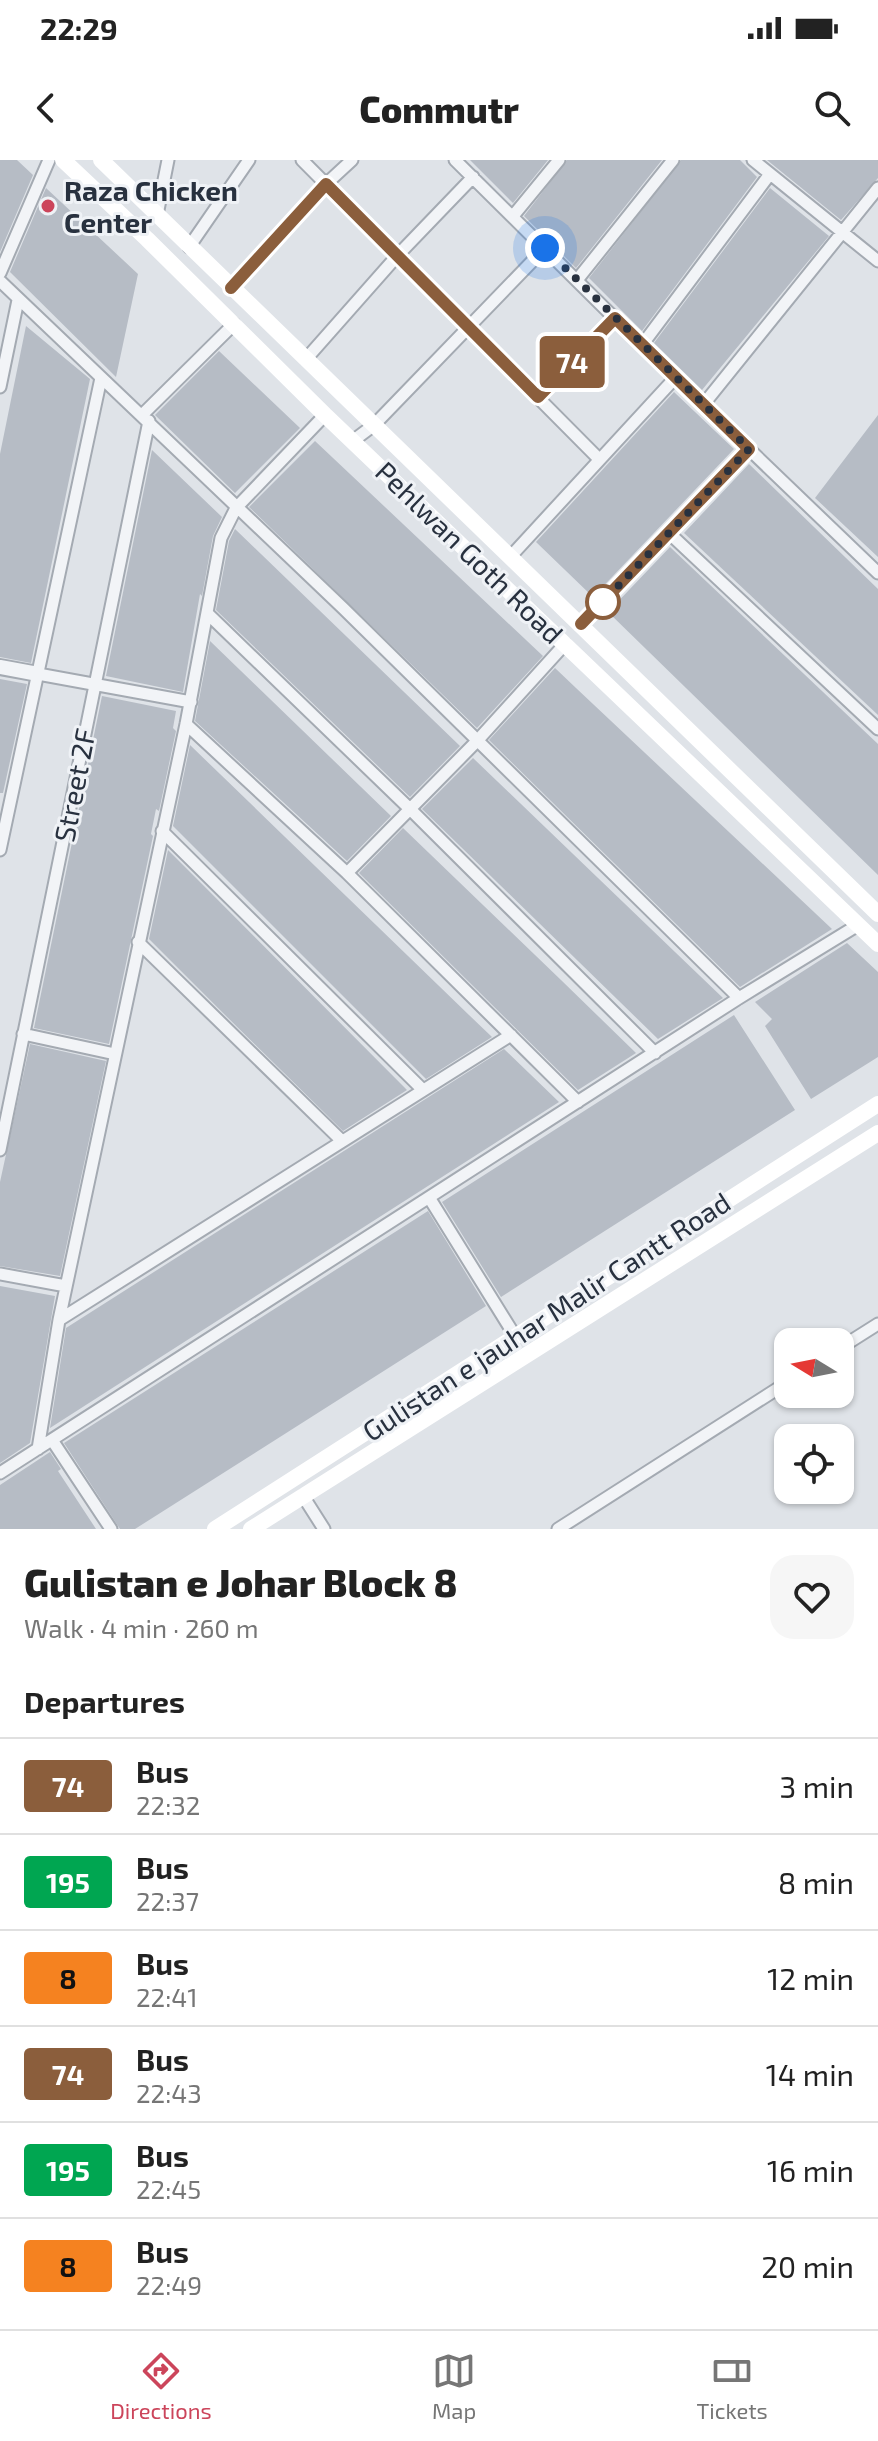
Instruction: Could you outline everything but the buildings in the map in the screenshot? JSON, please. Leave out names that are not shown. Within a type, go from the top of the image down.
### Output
[{"type":"main road","name":"Pehlwan Goth Road","points":[[63,160],[878,944]]},
{"type":"main road","name":"Pehlwan Goth Road","points":[[101,160],[878,914]]},
{"type":"main road","name":"Gulistan e jauhar Malir Cantt Road","points":[[215,1529],[878,1104]]},
{"type":"main road","name":"Gulistan e jauhar Malir Cantt Road","points":[[251,1529],[878,1133]]},
{"type":"street","points":[[0,273],[49,160]]},
{"type":"street","points":[[157,215],[168,160]]},
{"type":"street","points":[[189,247],[249,160]]},
{"type":"street","points":[[302,160],[598,458]]},
{"type":"street","points":[[231,288],[326,184],[352,160]]},
{"type":"street","points":[[455,160],[878,573]]},
{"type":"street","points":[[513,216],[559,160]]},
{"type":"street","points":[[577,280],[673,160]]},
{"type":"street","points":[[753,160],[878,261]]},
{"type":"street","points":[[642,345],[770,174]]},
{"type":"street","points":[[306,359],[397,256],[473,177]]},
{"type":"street","points":[[703,405],[878,188]]},
{"type":"street","points":[[354,440],[374,425],[545,248]]},
{"type":"street","points":[[0,281],[343,608],[739,998]]},
{"type":"street","points":[[0,387],[18,300]]},
{"type":"street","points":[[538,397],[615,318]]},
{"type":"street","points":[[145,418],[234,324]]},
{"type":"street","points":[[0,850],[101,378]]},
{"type":"street","points":[[511,556],[598,458],[675,378]]},
{"type":"street","points":[[38,1449],[59,1320],[191,702],[221,538],[236,508],[325,415]]},
{"type":"street","name":"Street 2F","points":[[0,1150],[145,418]]},
{"type":"street","points":[[581,624],[749,449]]},
{"type":"street","points":[[669,533],[878,729]]},
{"type":"street","points":[[207,613],[410,809],[655,1053]]},
{"type":"street","points":[[347,873],[477,741],[565,644]]},
{"type":"street","points":[[0,667],[191,702]]},
{"type":"street","points":[[186,724],[347,873],[578,1102]]},
{"type":"street","points":[[162,831],[423,1090]]},
{"type":"street","points":[[0,1473],[739,998],[858,925]]},
{"type":"street","points":[[138,942],[342,1141]]},
{"type":"street","points":[[23,1034],[115,1054]]},
{"type":"street","points":[[59,1320],[511,1035]]},
{"type":"street","points":[[430,1199],[515,1336]]},
{"type":"street","points":[[0,1274],[66,1286]]},
{"type":"street","points":[[854,1339],[878,1324]]},
{"type":"street","points":[[558,1529],[774,1391]]},
{"type":"street","points":[[52,1440],[111,1529]]},
{"type":"street","points":[[303,1496],[324,1529]]},
{"type":"bus line","name":"74","points":[[231,288],[326,184],[538,397],[615,318],[749,449],[581,624]]},
{"type":"place","name":"Raza Chicken Center","points":[[48,206]]},
{"type":"route","points":[[545,248],[749,449],[603,602]]}]
